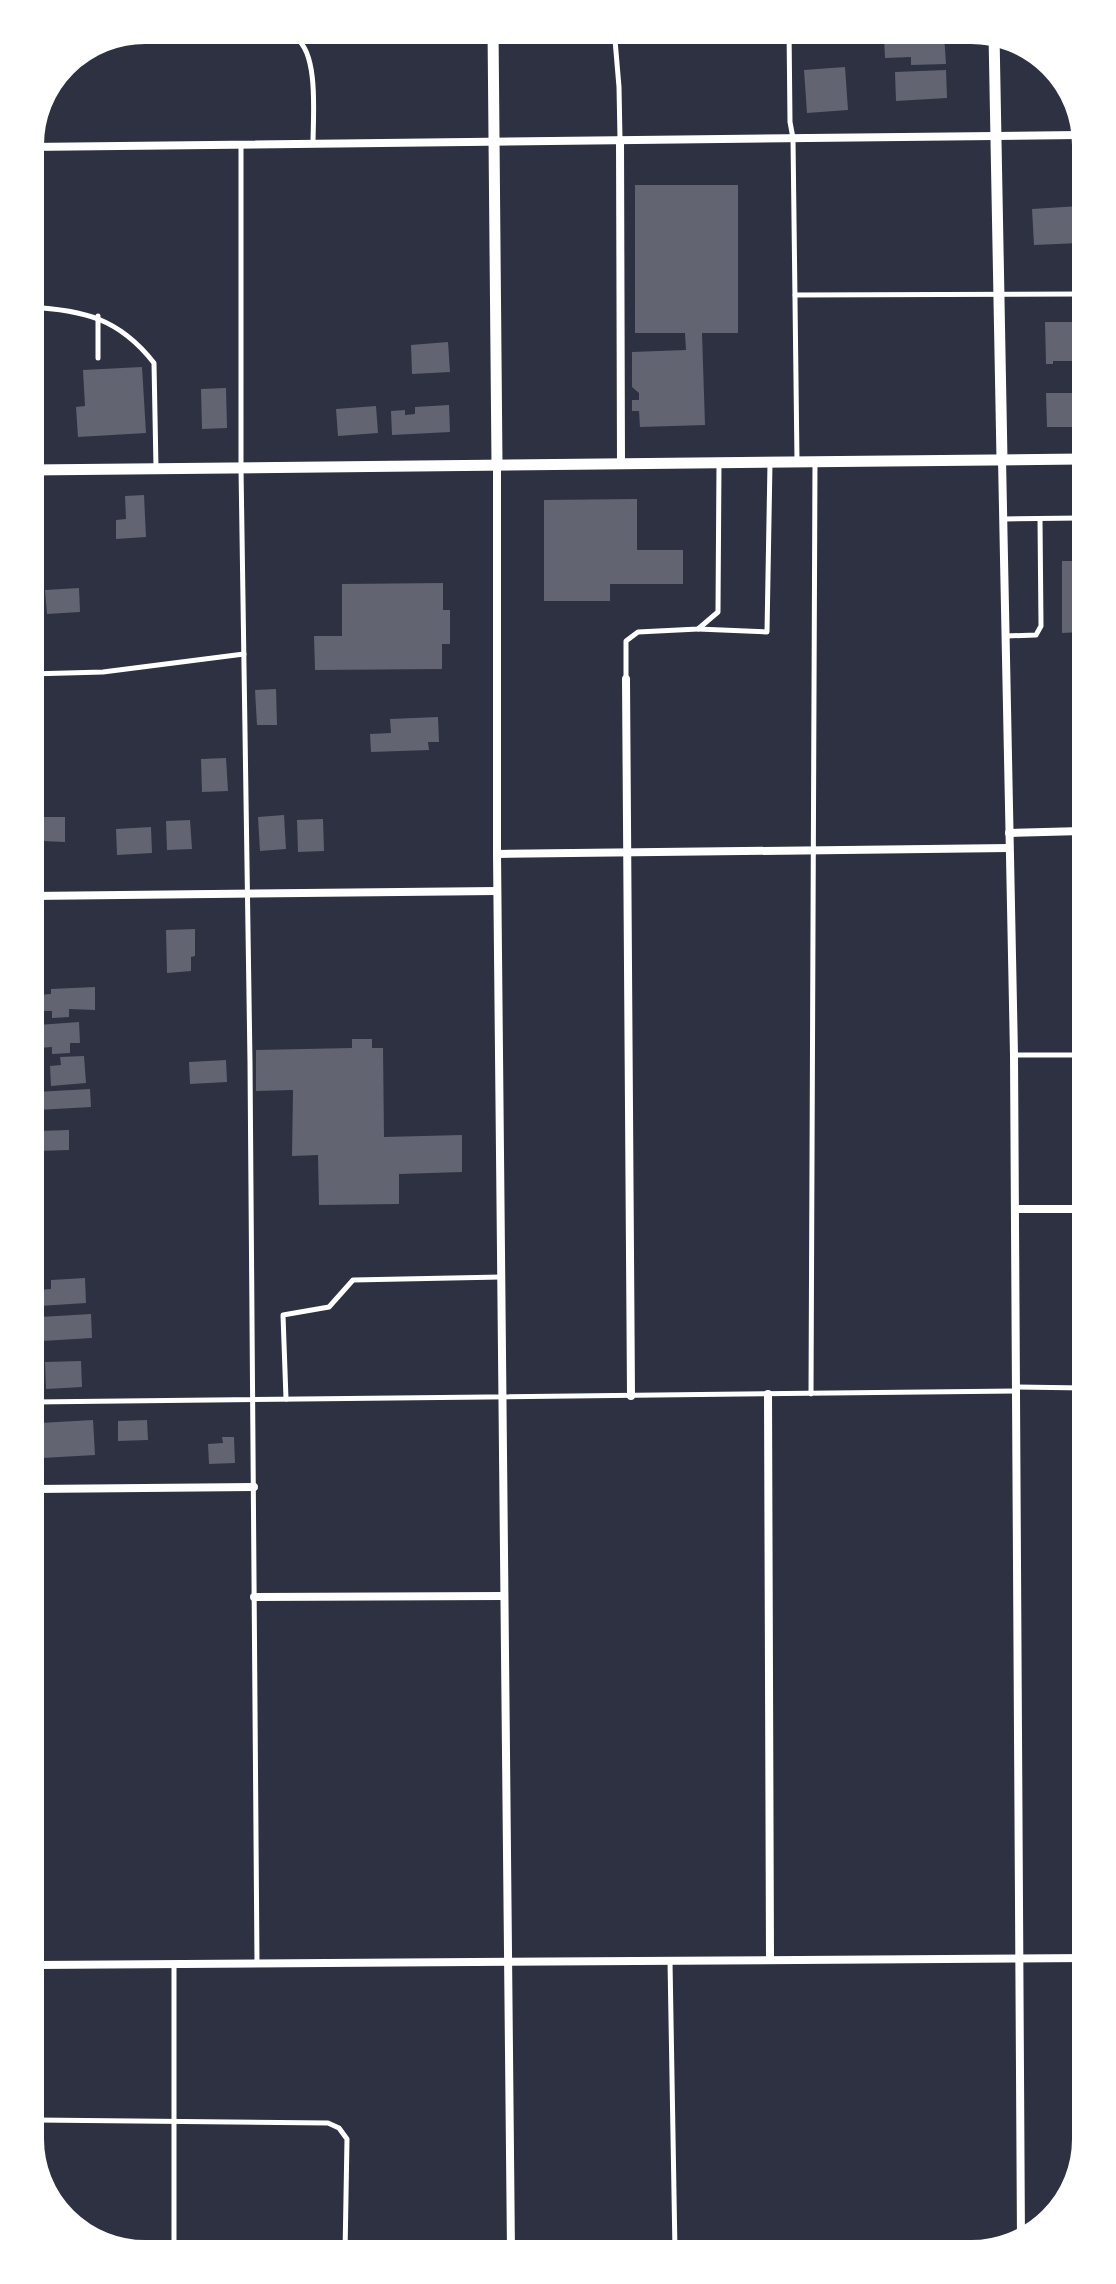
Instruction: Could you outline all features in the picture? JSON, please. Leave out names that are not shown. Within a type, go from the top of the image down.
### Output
[{"type":"street","points":[[493,42],[497,891],[511,2242]]},
{"type":"street","points":[[994,45],[1014,1055],[1021,2228]]},
{"type":"street","points":[[42,147],[1073,135]]},
{"type":"street","points":[[620,140],[621,463]]},
{"type":"street","points":[[42,470],[1074,459]]},
{"type":"street","points":[[626,679],[631,1396]]},
{"type":"street","points":[[1009,833],[1074,831]]},
{"type":"street","points":[[497,854],[1009,848]]},
{"type":"street","points":[[42,896],[497,891]]},
{"type":"street","points":[[1015,1209],[1074,1209]]},
{"type":"street","points":[[768,1394],[770,1960]]},
{"type":"street","points":[[42,1489],[254,1487]]},
{"type":"street","points":[[254,1597],[504,1596]]},
{"type":"street","points":[[42,1965],[1074,1958]]},
{"type":"lane","points":[[299,42],[311,65],[313,144]]},
{"type":"lane","points":[[615,42],[620,140]]},
{"type":"lane","points":[[789,42],[797,461]]},
{"type":"lane","points":[[241,145],[241,468],[257,1965]]},
{"type":"lane","points":[[795,295],[1074,294]]},
{"type":"lane","points":[[42,308],[98,316],[129,336],[154,363],[156,468]]},
{"type":"lane","points":[[98,316],[98,358]]},
{"type":"lane","points":[[811,1394],[815,461]]},
{"type":"lane","points":[[698,629],[718,612],[719,462]]},
{"type":"lane","points":[[626,679],[626,641],[638,632],[698,629],[767,632],[770,462]]},
{"type":"lane","points":[[1004,519],[1074,518]]},
{"type":"lane","points":[[1006,636],[1036,635],[1041,626],[1040,519]]},
{"type":"lane","points":[[42,674],[103,672],[244,654]]},
{"type":"lane","points":[[1014,1055],[1074,1055]]},
{"type":"lane","points":[[286,1400],[283,1315],[329,1307],[353,1280],[501,1277]]},
{"type":"lane","points":[[42,1402],[1074,1388]]},
{"type":"lane","points":[[670,1961],[675,2242]]},
{"type":"lane","points":[[174,1965],[174,2242]]},
{"type":"lane","points":[[42,2120],[328,2123],[339,2128],[347,2139],[345,2242]]},
{"type":"building","points":[[884,42],[945,42],[946,64],[911,65],[911,57],[885,58]]},
{"type":"building","points":[[845,67],[848,110],[807,113],[804,70]]},
{"type":"building","points":[[946,70],[947,98],[896,101],[895,72]]},
{"type":"building","points":[[635,185],[738,185],[738,333],[702,333],[705,425],[640,427],[639,411],[632,411],[632,400],[639,400],[639,393],[632,387],[632,352],[686,350],[685,333],[635,333]]},
{"type":"building","points":[[1074,206],[1074,243],[1034,245],[1032,209]]},
{"type":"building","points":[[1045,322],[1074,322],[1074,361],[1046,364]]},
{"type":"building","points":[[448,342],[450,372],[412,374],[411,345]]},
{"type":"building","points":[[142,367],[146,433],[78,437],[76,407],[85,406],[83,370]]},
{"type":"building","points":[[226,388],[227,428],[202,429],[201,389]]},
{"type":"building","points":[[1046,393],[1074,393],[1074,427],[1047,427]]},
{"type":"building","points":[[449,405],[450,432],[392,435],[391,411],[405,410],[405,415],[415,414],[415,407]]},
{"type":"building","points":[[376,406],[378,433],[338,436],[336,409]]},
{"type":"building","points":[[144,495],[146,537],[116,539],[116,520],[126,519],[125,496]]},
{"type":"building","points":[[637,499],[637,550],[683,550],[683,584],[610,584],[610,601],[544,601],[544,500]]},
{"type":"building","points":[[1062,561],[1074,561],[1074,632],[1062,633]]},
{"type":"building","points":[[443,583],[443,610],[450,610],[450,644],[442,644],[442,669],[315,670],[314,636],[342,636],[342,584]]},
{"type":"building","points":[[79,588],[80,612],[47,614],[45,590]]},
{"type":"building","points":[[276,689],[277,725],[257,725],[255,690]]},
{"type":"building","points":[[438,717],[439,742],[428,742],[429,750],[371,752],[370,734],[391,733],[390,719]]},
{"type":"building","points":[[226,758],[228,791],[202,792],[201,759]]},
{"type":"building","points":[[284,815],[286,849],[260,851],[258,817]]},
{"type":"building","points":[[43,817],[65,817],[65,842],[43,841]]},
{"type":"building","points":[[323,819],[324,851],[298,852],[297,820]]},
{"type":"building","points":[[190,820],[192,849],[167,850],[166,821]]},
{"type":"building","points":[[151,827],[152,853],[117,855],[116,829]]},
{"type":"building","points":[[195,929],[195,956],[191,957],[191,971],[167,973],[166,930]]},
{"type":"building","points":[[95,987],[95,1010],[69,1009],[69,1017],[52,1018],[52,1011],[42,1011],[42,995],[51,994],[51,989]]},
{"type":"building","points":[[79,1022],[80,1043],[70,1043],[70,1053],[52,1054],[52,1047],[42,1048],[42,1025]]},
{"type":"building","points":[[352,1039],[372,1039],[372,1048],[383,1048],[384,1137],[462,1135],[462,1172],[399,1174],[399,1204],[319,1205],[318,1155],[292,1156],[293,1090],[256,1091],[256,1050],[352,1048]]},
{"type":"building","points":[[84,1056],[86,1083],[51,1086],[50,1066],[61,1065],[60,1057]]},
{"type":"building","points":[[226,1060],[227,1082],[190,1084],[189,1062]]},
{"type":"building","points":[[90,1089],[91,1107],[42,1110],[42,1092]]},
{"type":"building","points":[[69,1130],[69,1150],[42,1151],[42,1131]]},
{"type":"building","points":[[85,1278],[86,1303],[42,1306],[42,1290],[51,1289],[51,1280]]},
{"type":"building","points":[[91,1314],[92,1338],[42,1341],[42,1317]]},
{"type":"building","points":[[81,1361],[82,1387],[46,1389],[45,1362]]},
{"type":"building","points":[[93,1420],[95,1455],[42,1458],[42,1423]]},
{"type":"building","points":[[147,1420],[148,1440],[118,1441],[118,1421]]},
{"type":"building","points":[[222,1437],[234,1437],[235,1463],[209,1464],[208,1444],[223,1443]]}]
